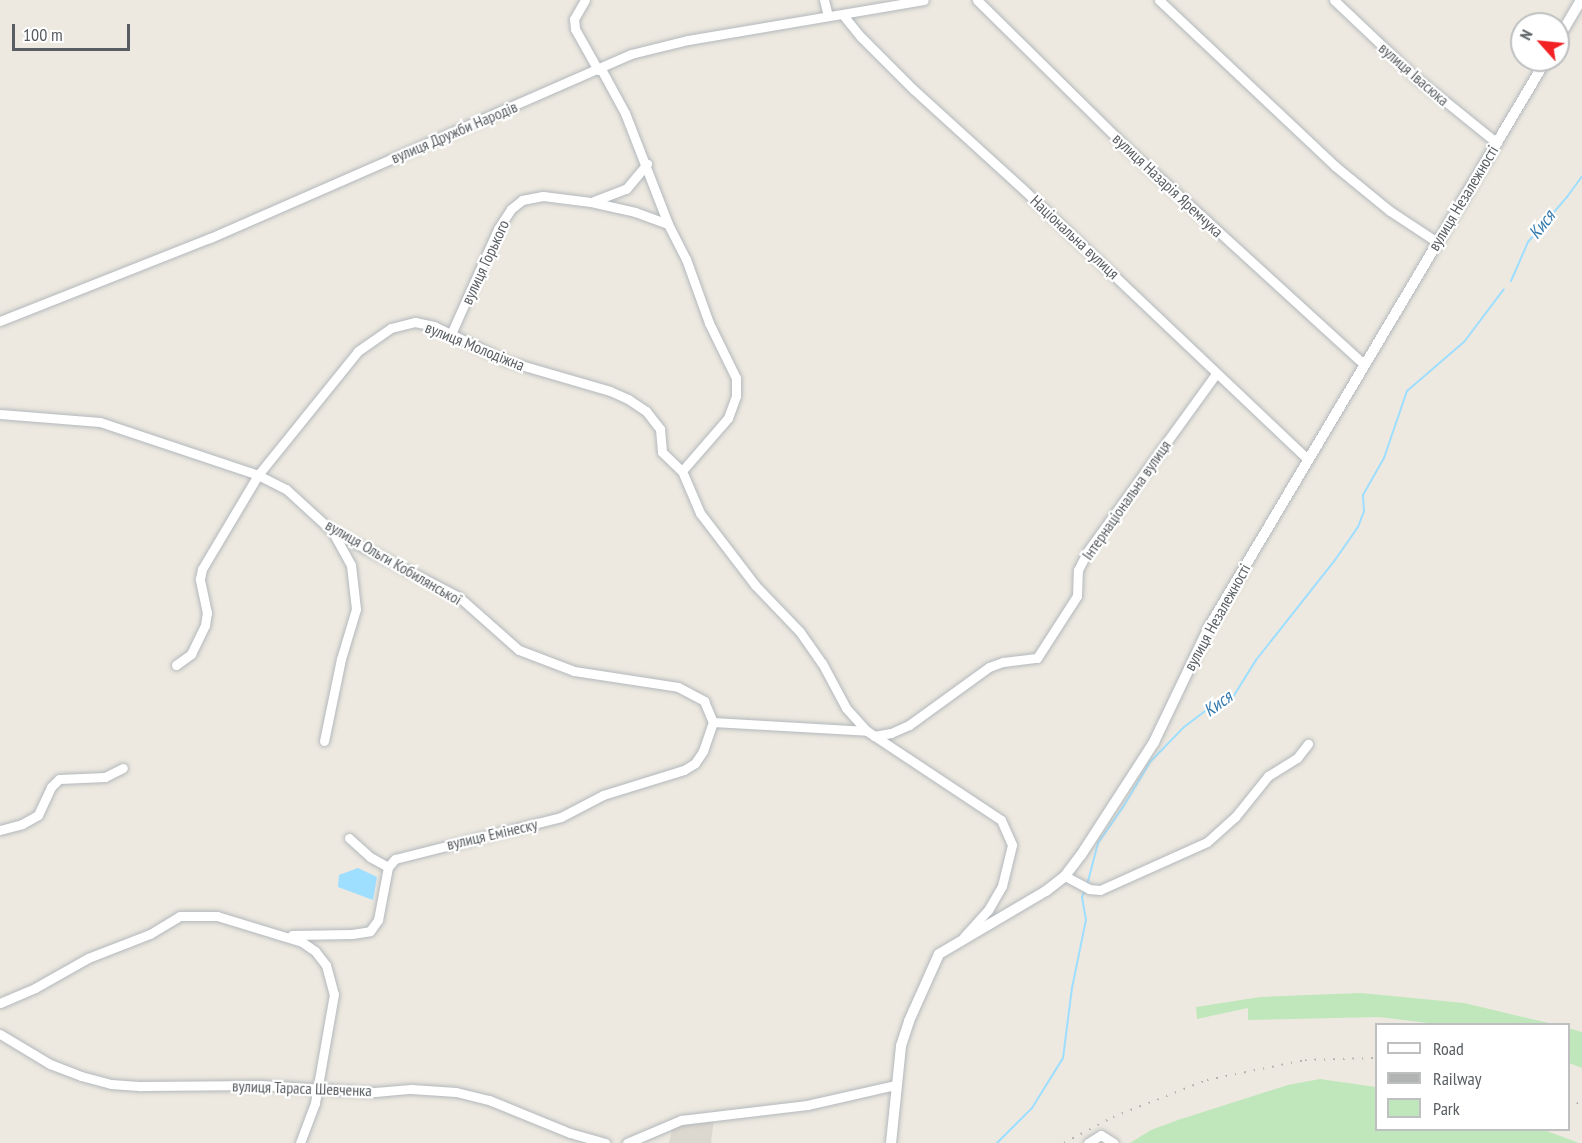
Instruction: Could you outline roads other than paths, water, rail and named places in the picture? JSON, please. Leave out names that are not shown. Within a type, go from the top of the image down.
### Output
[{"type":"street","points":[[585,0],[574,19],[574,30],[625,113],[647,164],[668,224],[686,259],[709,323],[736,381],[735,402],[728,418],[682,471]]},
{"type":"street","points":[[824,0],[828,16]]},
{"type":"street","name":"вулиця Дружби Народів","points":[[0,321],[210,238],[646,50],[924,0]]},
{"type":"street","name":"вулиця Назарія Яремчука","points":[[977,0],[1126,147],[1364,364]]},
{"type":"street","points":[[1159,0],[1328,159],[1390,211],[1437,242]]},
{"type":"street","name":"вулиця Івасюка","points":[[1334,0],[1413,75],[1497,143]]},
{"type":"street","points":[[1570,19],[1581,0]]},
{"type":"street","name":"Національна вулиця","points":[[843,15],[906,83],[1106,267],[1307,459]]},
{"type":"street","name":"вулиця Незалежності","points":[[891,1143],[895,1086],[904,1034],[931,969],[942,951],[1040,896],[1065,876],[1154,742],[1204,636],[1307,459],[1539,72]]},
{"type":"street","points":[[591,202],[626,189],[647,164]]},
{"type":"street","name":"вулиця Горького","points":[[451,334],[498,229],[514,205],[535,196],[591,202],[635,212],[668,224]]},
{"type":"street","name":"вулиця Молодіжна","points":[[176,665],[194,650],[206,625],[207,613],[200,579],[202,569],[258,475],[340,370],[374,338],[398,324],[415,322],[451,334],[496,357],[610,391],[633,402],[657,424],[662,452],[682,471],[700,513],[755,585],[800,633],[822,663],[846,708],[871,733]]},
{"type":"street","name":"Інтернаціональна вулиця","points":[[871,733],[897,731],[909,725],[989,667],[1003,662],[1035,660],[1077,596],[1078,570],[1087,552],[1216,374]]},
{"type":"street","name":"вулиця Ольги Кобилянської","points":[[0,414],[100,422],[258,475],[286,489],[332,531],[459,597],[519,650],[574,671],[678,687],[705,701],[712,722]]},
{"type":"street","points":[[324,741],[341,659],[356,609],[351,565],[332,531]]},
{"type":"street","points":[[712,722],[871,733],[1001,820],[1012,845],[1002,886],[988,910],[962,940]]},
{"type":"street","name":"вулиця Емінеску","points":[[388,867],[399,857],[568,815],[603,795],[684,770],[695,763],[703,751],[712,722]]},
{"type":"street","points":[[1065,876],[1086,887],[1100,890],[1109,888],[1213,839],[1271,774],[1297,758],[1308,744]]},
{"type":"street","points":[[0,830],[22,824],[38,815],[51,787],[59,779],[105,777],[123,768]]},
{"type":"street","points":[[287,935],[352,934],[370,931],[378,920],[388,867],[370,856],[349,838]]},
{"type":"street","points":[[0,1003],[35,988],[88,958],[150,934],[177,916],[216,916],[287,935],[315,951],[326,965],[333,984],[332,1015],[313,1110],[300,1143]]},
{"type":"street","name":"вулиця Тараса Шевченка","points":[[0,1034],[50,1064],[81,1076],[111,1083],[142,1086],[260,1085],[375,1092],[411,1089],[465,1094],[505,1106],[570,1133],[606,1143]]},
{"type":"street","points":[[627,1143],[681,1120],[807,1105],[895,1086]]},
{"type":"street","points":[[1088,1143],[1101,1135],[1114,1143]]},
{"type":"water","points":[[358,868],[377,877],[373,900],[338,887],[339,875]]},
{"type":"waterway","name":"Кися","points":[[1511,281],[1528,242],[1582,176]]},
{"type":"waterway","name":"Кися","points":[[1087,885],[1098,843],[1150,762],[1184,727],[1211,707],[1233,697],[1256,660],[1335,560],[1358,527],[1364,511],[1363,495],[1384,458],[1407,391],[1464,342],[1504,289]]},
{"type":"waterway","name":"Кися","points":[[997,1143],[1032,1108],[1063,1058],[1072,988],[1086,920],[1082,897],[1085,890]]},
{"type":"railway","points":[[1064,1143],[1113,1117],[1207,1080],[1305,1060],[1375,1058]]},
{"type":"railway","points":[[1570,1100],[1582,1105]]}]
